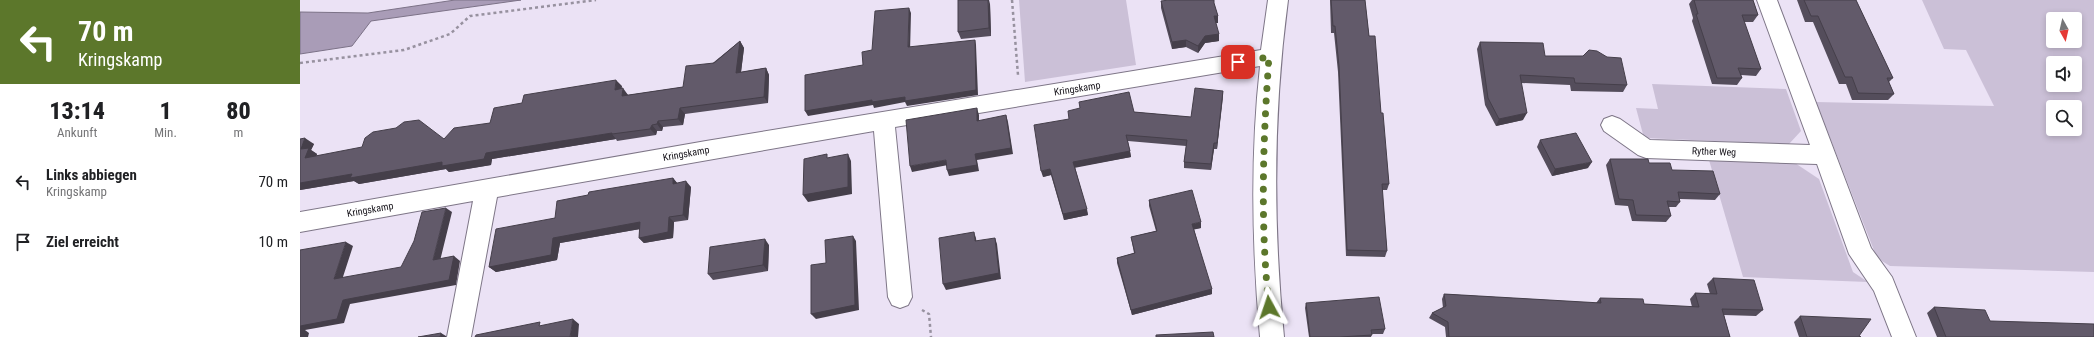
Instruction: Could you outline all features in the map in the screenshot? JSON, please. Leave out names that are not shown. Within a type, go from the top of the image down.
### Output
[{"type":"street","points":[[1272,337],[1267,292],[1263,187],[1264,128],[1269,57],[1278,0]]},
{"type":"street","points":[[1767,0],[1861,254],[1884,285],[1904,337]]},
{"type":"street","name":"Kringskamp","points":[[300,222],[487,188],[1020,97],[1269,57]]},
{"type":"street","points":[[884,121],[900,297]]},
{"type":"street","name":"Ryther Weg","points":[[1612,125],[1646,149],[1824,155]]},
{"type":"street","points":[[459,337],[487,188]]},
{"type":"path","points":[[300,63],[404,50],[450,34],[470,16],[596,0]]},
{"type":"path","points":[[1012,0],[1020,97]]},
{"type":"shaded area","points":[[455,0],[521,0],[371,21],[352,46],[300,54],[300,12],[368,13]]},
{"type":"shaded area","points":[[1019,0],[1126,0],[1136,65],[1025,82]]},
{"type":"shaded area","points":[[1922,0],[2094,0],[2094,272],[1890,266],[1877,258],[1816,102],[1994,106],[1966,50],[1944,49]]},
{"type":"shaded area","points":[[1652,84],[1786,89],[1801,131],[1789,144],[1644,138],[1636,108],[1658,109]]},
{"type":"shaded area","points":[[1709,160],[1795,163],[1819,179],[1853,272],[1868,282],[1743,277]]},
{"type":"building","points":[[958,0],[988,0],[989,28],[958,32]]},
{"type":"building","points":[[1214,0],[1218,16],[1214,16],[1219,34],[1205,36],[1198,46],[1186,40],[1172,42],[1161,1]]},
{"type":"building","points":[[1331,0],[1365,0],[1369,36],[1375,36],[1381,113],[1383,113],[1389,184],[1382,184],[1387,251],[1347,250],[1339,66]]},
{"type":"building","points":[[1694,0],[1753,0],[1758,15],[1742,15],[1761,69],[1738,68],[1742,78],[1717,78],[1696,14],[1698,14]]},
{"type":"building","points":[[1804,0],[1856,0],[1893,78],[1887,78],[1894,94],[1858,93],[1852,77],[1845,77],[1818,16],[1811,16]]},
{"type":"building","points":[[909,8],[908,47],[975,40],[976,90],[905,101],[905,97],[872,102],[872,100],[805,111],[805,75],[863,65],[862,52],[872,50],[875,11]]},
{"type":"building","points":[[740,41],[736,73],[766,68],[764,97],[680,108],[678,119],[658,121],[657,124],[652,125],[650,129],[612,133],[486,153],[484,159],[442,166],[442,162],[350,178],[352,174],[300,183],[300,139],[305,138],[301,149],[309,148],[305,158],[362,147],[365,138],[373,132],[396,128],[404,122],[419,120],[444,139],[454,128],[490,123],[494,108],[522,103],[524,95],[616,80],[615,90],[623,88],[622,96],[683,87],[686,66],[714,63]]},
{"type":"building","points":[[1480,42],[1543,43],[1545,56],[1583,56],[1589,50],[1597,51],[1607,57],[1621,58],[1627,85],[1575,83],[1574,78],[1520,75],[1527,113],[1499,119],[1488,98]]},
{"type":"building","points":[[1195,88],[1223,91],[1217,143],[1214,143],[1211,164],[1184,162],[1187,140],[1126,135],[1130,151],[1073,162],[1087,209],[1063,214],[1050,169],[1041,171],[1034,125],[1069,119],[1068,111],[1080,108],[1079,102],[1129,92],[1134,112],[1191,117]]},
{"type":"building","points":[[977,108],[977,121],[1006,115],[1011,148],[975,154],[977,165],[947,170],[946,160],[910,166],[906,120]]},
{"type":"building","points":[[1576,133],[1592,162],[1555,169],[1540,140]]},
{"type":"building","points":[[827,154],[827,158],[848,154],[848,187],[803,195],[804,159]]},
{"type":"building","points":[[1610,159],[1648,159],[1649,163],[1670,163],[1672,170],[1713,171],[1720,194],[1678,192],[1680,202],[1667,201],[1671,216],[1636,215],[1633,200],[1619,199]]},
{"type":"building","points":[[673,178],[673,184],[686,181],[683,215],[669,217],[668,232],[639,238],[640,222],[553,238],[551,255],[489,267],[496,229],[555,218],[557,201],[588,195],[589,192]]},
{"type":"building","points":[[1192,190],[1201,222],[1192,224],[1212,289],[1131,310],[1117,258],[1135,253],[1131,237],[1157,231],[1149,200]]},
{"type":"building","points":[[446,208],[433,260],[454,256],[449,280],[343,300],[337,319],[300,326],[300,250],[346,242],[334,279],[401,267],[414,241],[422,212]]},
{"type":"building","points":[[974,232],[975,241],[995,238],[999,273],[943,284],[939,238]]},
{"type":"building","points":[[853,236],[855,305],[811,314],[811,265],[826,263],[825,240]]},
{"type":"building","points":[[765,239],[763,265],[708,274],[710,247]]},
{"type":"building","points":[[1713,278],[1754,280],[1763,310],[1722,309],[1730,337],[1449,337],[1448,322],[1432,313],[1446,306],[1444,294],[1601,303],[1600,298],[1643,299],[1644,304],[1699,307],[1695,293],[1717,294]]},
{"type":"building","points":[[1379,297],[1385,329],[1371,330],[1372,335],[1310,337],[1306,303]]},
{"type":"building","points":[[1934,307],[1985,310],[1990,321],[2094,324],[2094,337],[1946,337]]},
{"type":"building","points":[[1800,316],[1871,319],[1859,336],[1861,337],[1807,337]]},
{"type":"building","points":[[573,319],[570,337],[475,337],[476,335],[540,322],[539,326]]},
{"type":"building","points":[[1213,332],[1214,337],[1156,337],[1156,335]]},
{"type":"building","points":[[441,333],[440,337],[418,337]]},
{"type":"route","points":[[1238,62],[1269,57],[1264,128],[1263,187],[1267,292],[1269,307]]}]
